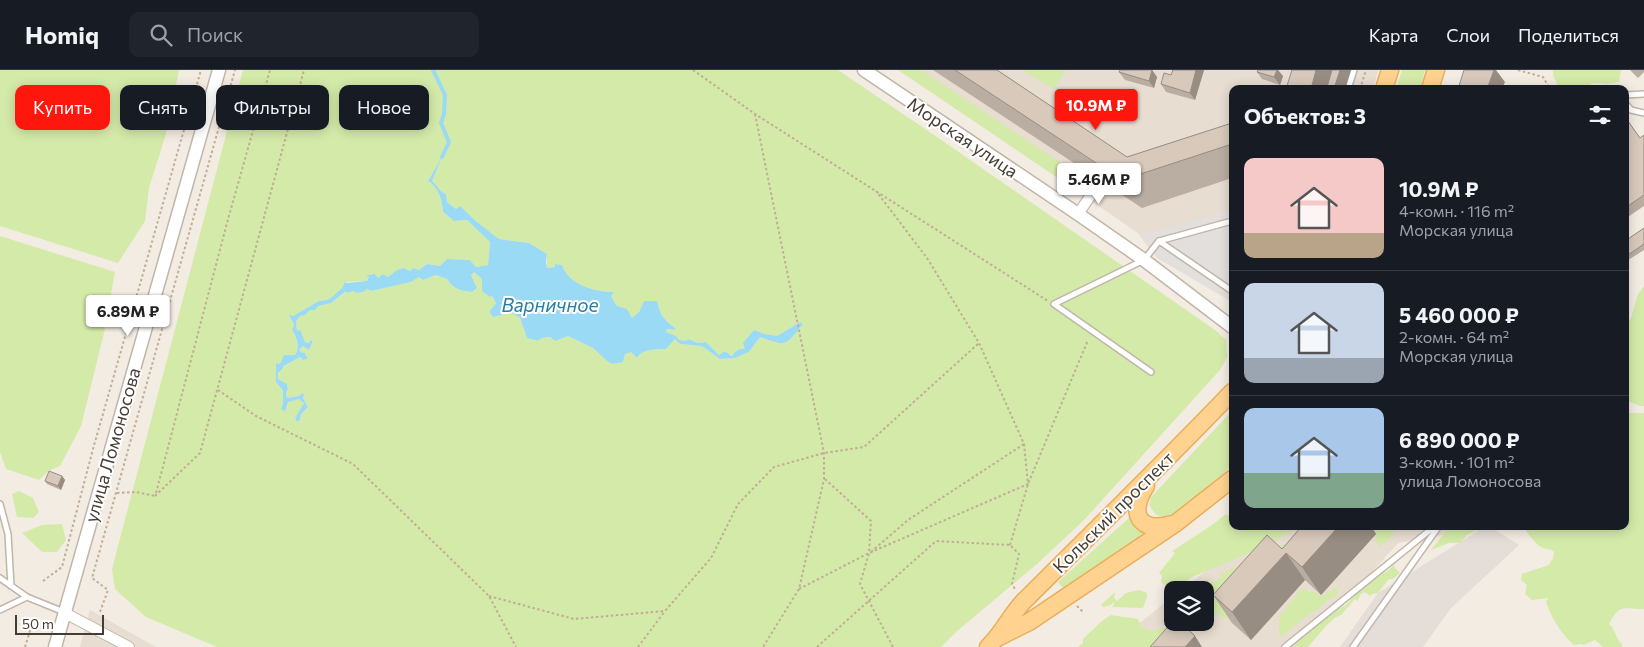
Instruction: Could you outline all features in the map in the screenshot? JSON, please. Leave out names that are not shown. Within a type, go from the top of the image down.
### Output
[{"type":"main road","points":[[1385,85],[1390,70]]},
{"type":"main road","points":[[1431,85],[1436,70]]},
{"type":"main road","name":"Кольский проспект","points":[[993,642],[1017,608],[1158,469],[1229,395]]},
{"type":"main road","points":[[1158,469],[1140,495],[1137,504],[1137,514],[1146,524],[1163,527],[1176,523]]},
{"type":"main road","name":"Кольский проспект","points":[[993,642],[1029,622],[1176,523],[1229,480]]},
{"type":"street","name":"улица Ломоносова","points":[[55,647],[219,70]]},
{"type":"street","name":"Морская улица","points":[[864,70],[1078,214],[1229,323]]},
{"type":"street","points":[[1078,214],[1100,182]]},
{"type":"street","points":[[64,613],[129,647]]},
{"type":"lane","points":[[1349,85],[1354,70]]},
{"type":"lane","points":[[1629,95],[1644,94]]},
{"type":"lane","points":[[1629,108],[1631,110],[1644,112]]},
{"type":"lane","points":[[1151,372],[1054,304],[1144,260],[1159,241],[1229,222]]},
{"type":"lane","points":[[1159,241],[1229,289]]},
{"type":"lane","points":[[0,504],[8,534],[11,586]]},
{"type":"lane","points":[[1285,647],[1430,530]]},
{"type":"lane","points":[[1353,647],[1436,530]]},
{"type":"lane","points":[[0,578],[27,597],[64,613]]},
{"type":"lane","points":[[0,610],[27,597]]},
{"type":"path","points":[[43,580],[62,567],[201,70]]},
{"type":"path","points":[[100,612],[108,590],[92,578],[235,70]]},
{"type":"path","points":[[155,496],[227,222],[270,70]]},
{"type":"path","points":[[155,496],[200,453],[304,70]]},
{"type":"path","points":[[694,70],[755,114],[1054,304]]},
{"type":"path","points":[[1361,85],[1366,70]]},
{"type":"path","points":[[1518,70],[1542,77],[1547,85]]},
{"type":"path","points":[[755,114],[824,453],[824,479],[798,589],[763,647]]},
{"type":"path","points":[[876,191],[927,258],[979,343],[1024,444],[1028,484]]},
{"type":"path","points":[[1010,545],[1028,484],[1092,331]]},
{"type":"path","points":[[638,647],[665,611],[711,558],[738,504],[774,468],[824,453],[864,446],[979,343]]},
{"type":"path","points":[[218,390],[256,416],[353,464],[489,596],[516,647]]},
{"type":"path","points":[[869,554],[908,520],[1024,444]]},
{"type":"path","points":[[824,479],[871,521],[869,554],[860,584],[893,647]]},
{"type":"path","points":[[798,589],[869,554],[1028,484]]},
{"type":"path","points":[[117,492],[136,492],[155,496]]},
{"type":"path","points":[[817,647],[936,541],[1010,545],[1020,554],[1012,584]]},
{"type":"path","points":[[489,596],[574,619],[665,611]]},
{"type":"path","points":[[25,647],[32,621]]},
{"type":"shaded area","points":[[899,70],[1378,70],[1374,85],[1229,85],[1229,297],[1006,141]]},
{"type":"shaded area","points":[[1229,211],[1229,300],[1157,258],[1139,235]]},
{"type":"shaded area","points":[[1266,530],[1471,530],[1398,543],[1305,647],[1110,647],[1164,603],[1164,631],[1214,631],[1214,581],[1193,581],[1219,560]]},
{"type":"shaded area","points":[[1480,530],[1495,530],[1519,545],[1451,608],[1423,647],[1340,647],[1378,593]]},
{"type":"shaded area","points":[[90,610],[156,647],[80,647]]},
{"type":"green space","points":[[0,70],[179,70],[176,85],[120,85],[120,130],[167,130],[149,188],[145,221],[118,263],[0,226]]},
{"type":"green space","points":[[243,70],[838,70],[1215,330],[1226,340],[1227,357],[1220,370],[1084,520],[1037,564],[957,631],[941,647],[217,647],[146,617],[115,589],[112,569],[227,130],[329,130],[329,85],[239,85]],"holes":[[[440,161],[432,181],[446,194],[447,202],[456,209],[460,207],[499,239],[529,243],[547,254],[547,268],[555,267],[556,264],[562,265],[570,278],[583,286],[598,291],[613,292],[611,296],[617,306],[627,309],[632,318],[639,312],[644,301],[657,301],[663,316],[675,328],[675,330],[667,329],[666,332],[676,336],[679,340],[686,341],[688,339],[698,343],[706,342],[719,355],[725,351],[733,356],[738,350],[745,349],[744,343],[754,330],[777,336],[800,322],[803,324],[789,341],[781,343],[760,337],[749,352],[735,358],[720,359],[702,346],[680,344],[675,339],[666,349],[646,351],[637,358],[631,352],[625,354],[623,361],[613,364],[608,362],[593,348],[568,336],[555,341],[550,337],[542,338],[538,341],[527,338],[520,318],[506,309],[502,315],[493,317],[489,312],[496,303],[492,296],[490,297],[482,291],[482,279],[473,271],[471,274],[477,288],[472,292],[458,289],[447,279],[436,275],[423,280],[419,277],[411,282],[371,291],[367,289],[363,292],[346,292],[331,303],[317,306],[315,310],[310,310],[305,315],[300,316],[296,321],[297,331],[300,331],[305,342],[313,341],[309,350],[303,346],[299,350],[302,353],[304,352],[308,359],[303,360],[300,357],[285,366],[283,364],[278,379],[287,384],[287,398],[304,394],[303,398],[308,407],[301,414],[300,420],[297,422],[295,418],[304,403],[299,398],[288,402],[285,412],[281,409],[283,392],[276,382],[276,363],[280,364],[284,356],[295,355],[297,349],[296,339],[292,330],[294,325],[289,316],[293,316],[319,301],[332,297],[342,288],[345,282],[367,281],[369,277],[367,275],[375,274],[378,278],[383,274],[388,277],[397,270],[404,268],[410,271],[413,268],[419,270],[427,264],[440,266],[447,259],[470,260],[476,267],[488,265],[490,242],[467,220],[454,221],[443,212],[439,195],[435,187],[428,181]]]},
{"type":"green space","points":[[898,70],[921,70],[1088,181],[1080,193]]},
{"type":"green space","points":[[1022,70],[1066,70],[1054,89]]},
{"type":"green space","points":[[1402,70],[1425,70],[1421,85],[1397,85]]},
{"type":"green space","points":[[1553,70],[1621,70],[1619,82],[1608,84],[1558,85]]},
{"type":"green space","points":[[0,236],[115,272],[104,333],[81,426],[60,466],[48,471],[39,480],[6,469],[0,452]]},
{"type":"green space","points":[[1644,286],[1644,406],[1629,402],[1629,322],[1638,294]]},
{"type":"green space","points":[[1629,413],[1644,413],[1644,609],[1627,608],[1619,610],[1613,617],[1609,624],[1622,647],[1603,647],[1595,640],[1583,645],[1574,645],[1554,620],[1546,602],[1548,598],[1532,600],[1525,594],[1527,585],[1521,580],[1522,574],[1549,565],[1554,552],[1543,548],[1526,530],[1629,530]]},
{"type":"green space","points":[[1229,414],[1229,469],[1177,512],[1165,517],[1156,515],[1149,505],[1151,497]]},
{"type":"green space","points":[[19,491],[33,498],[39,512],[33,518],[17,517],[12,494]]},
{"type":"green space","points":[[1226,514],[1229,516],[1229,530],[1292,530],[1245,555],[1186,581],[1164,581],[1164,584],[1161,582],[1162,576],[1159,573],[1175,553],[1172,551]]},
{"type":"green space","points":[[1130,517],[1135,529],[1145,535],[1063,588],[1058,582]]},
{"type":"green space","points":[[62,524],[66,540],[57,552],[42,552],[22,533],[42,525]]},
{"type":"green space","points":[[1375,530],[1396,530],[1380,547],[1374,533]]},
{"type":"green space","points":[[1447,530],[1477,530],[1467,535],[1460,543],[1449,543],[1431,550]]},
{"type":"green space","points":[[1293,540],[1228,619],[1214,612],[1214,582],[1221,578],[1221,574]]},
{"type":"green space","points":[[1395,563],[1394,567],[1400,573],[1393,579],[1389,579],[1378,593],[1370,596],[1365,592],[1361,594],[1357,601],[1355,599],[1341,615],[1328,624],[1308,647],[1295,647],[1294,643],[1336,610],[1346,605],[1358,592],[1382,573],[1387,572]]},
{"type":"green space","points":[[1340,585],[1336,596],[1326,601],[1320,608],[1304,618],[1281,637],[1279,635],[1280,616],[1274,620],[1284,611],[1300,590],[1305,588],[1309,592],[1315,592],[1321,597]]},
{"type":"green space","points":[[1139,590],[1147,593],[1143,608],[1112,607],[1114,602],[1103,607],[1101,605],[1115,592],[1114,598],[1117,601],[1126,593]]},
{"type":"green space","points":[[1111,615],[1138,619],[1141,626],[1151,631],[1164,628],[1164,631],[1177,631],[1190,647],[1078,647],[1083,643],[1083,639]]},
{"type":"water","name":"Варничное","points":[[442,157],[432,181],[446,194],[447,202],[456,209],[460,206],[499,239],[529,243],[547,254],[547,268],[555,267],[555,264],[562,265],[570,278],[583,286],[598,291],[614,292],[611,296],[617,306],[627,309],[632,318],[639,312],[644,301],[657,301],[663,316],[675,328],[675,330],[667,329],[666,332],[676,336],[679,340],[686,341],[688,339],[698,343],[706,342],[719,355],[725,351],[732,356],[737,350],[745,349],[743,343],[754,330],[777,336],[800,322],[803,324],[789,341],[781,343],[760,337],[749,352],[735,358],[720,359],[702,346],[680,344],[675,339],[666,349],[646,351],[637,358],[631,352],[625,354],[623,362],[613,364],[608,362],[593,348],[568,336],[555,341],[550,337],[542,338],[538,341],[527,338],[520,318],[506,309],[502,315],[493,317],[489,312],[496,303],[492,296],[490,297],[482,291],[482,279],[474,272],[471,275],[477,288],[472,292],[458,289],[447,279],[436,275],[423,280],[419,277],[411,282],[371,291],[367,289],[356,293],[353,291],[345,292],[331,303],[318,306],[315,310],[310,310],[305,315],[300,316],[296,321],[297,331],[300,330],[305,342],[313,341],[309,350],[303,346],[299,350],[302,353],[304,352],[308,359],[303,360],[300,357],[283,365],[283,368],[278,373],[278,379],[287,384],[287,398],[304,394],[303,398],[308,407],[301,414],[300,420],[297,422],[295,418],[304,403],[299,399],[288,402],[285,412],[281,409],[283,391],[276,382],[276,363],[280,364],[284,355],[295,355],[298,346],[292,330],[294,325],[289,315],[293,316],[319,301],[327,300],[342,288],[345,282],[367,281],[369,277],[366,275],[375,274],[378,278],[383,274],[388,277],[397,270],[404,268],[410,271],[413,268],[419,270],[427,264],[440,266],[447,259],[470,260],[476,267],[488,265],[490,242],[467,220],[454,221],[443,212],[439,195],[435,187],[428,181]]},
{"type":"building","points":[[955,70],[997,70],[1127,157],[1229,124],[1229,145],[1122,180]]},
{"type":"building","points":[[1120,70],[1152,70],[1149,81],[1119,72]]},
{"type":"building","points":[[1173,70],[1196,70],[1190,93],[1161,84],[1164,73],[1171,75]]},
{"type":"building","points":[[1258,70],[1277,70],[1274,77],[1257,72]]},
{"type":"building","points":[[1292,70],[1316,70],[1312,85],[1287,85]]},
{"type":"building","points":[[1332,70],[1340,70],[1335,85],[1328,85]]},
{"type":"building","points":[[1464,70],[1494,70],[1488,85],[1459,85]]},
{"type":"building","points":[[1629,123],[1640,138],[1644,135],[1644,195],[1629,205]]},
{"type":"building","points":[[1644,228],[1644,244],[1629,254],[1629,238]]},
{"type":"building","points":[[49,471],[62,476],[58,486],[45,481]]},
{"type":"building","points":[[1299,530],[1335,530],[1302,567],[1286,553],[1232,612],[1214,594],[1267,535],[1282,549]]},
{"type":"building","points":[[1164,631],[1190,631],[1195,636],[1185,647],[1150,647]]},
{"type":"waterway","points":[[433,70],[445,95],[444,114],[441,123],[449,142],[442,157]]}]
